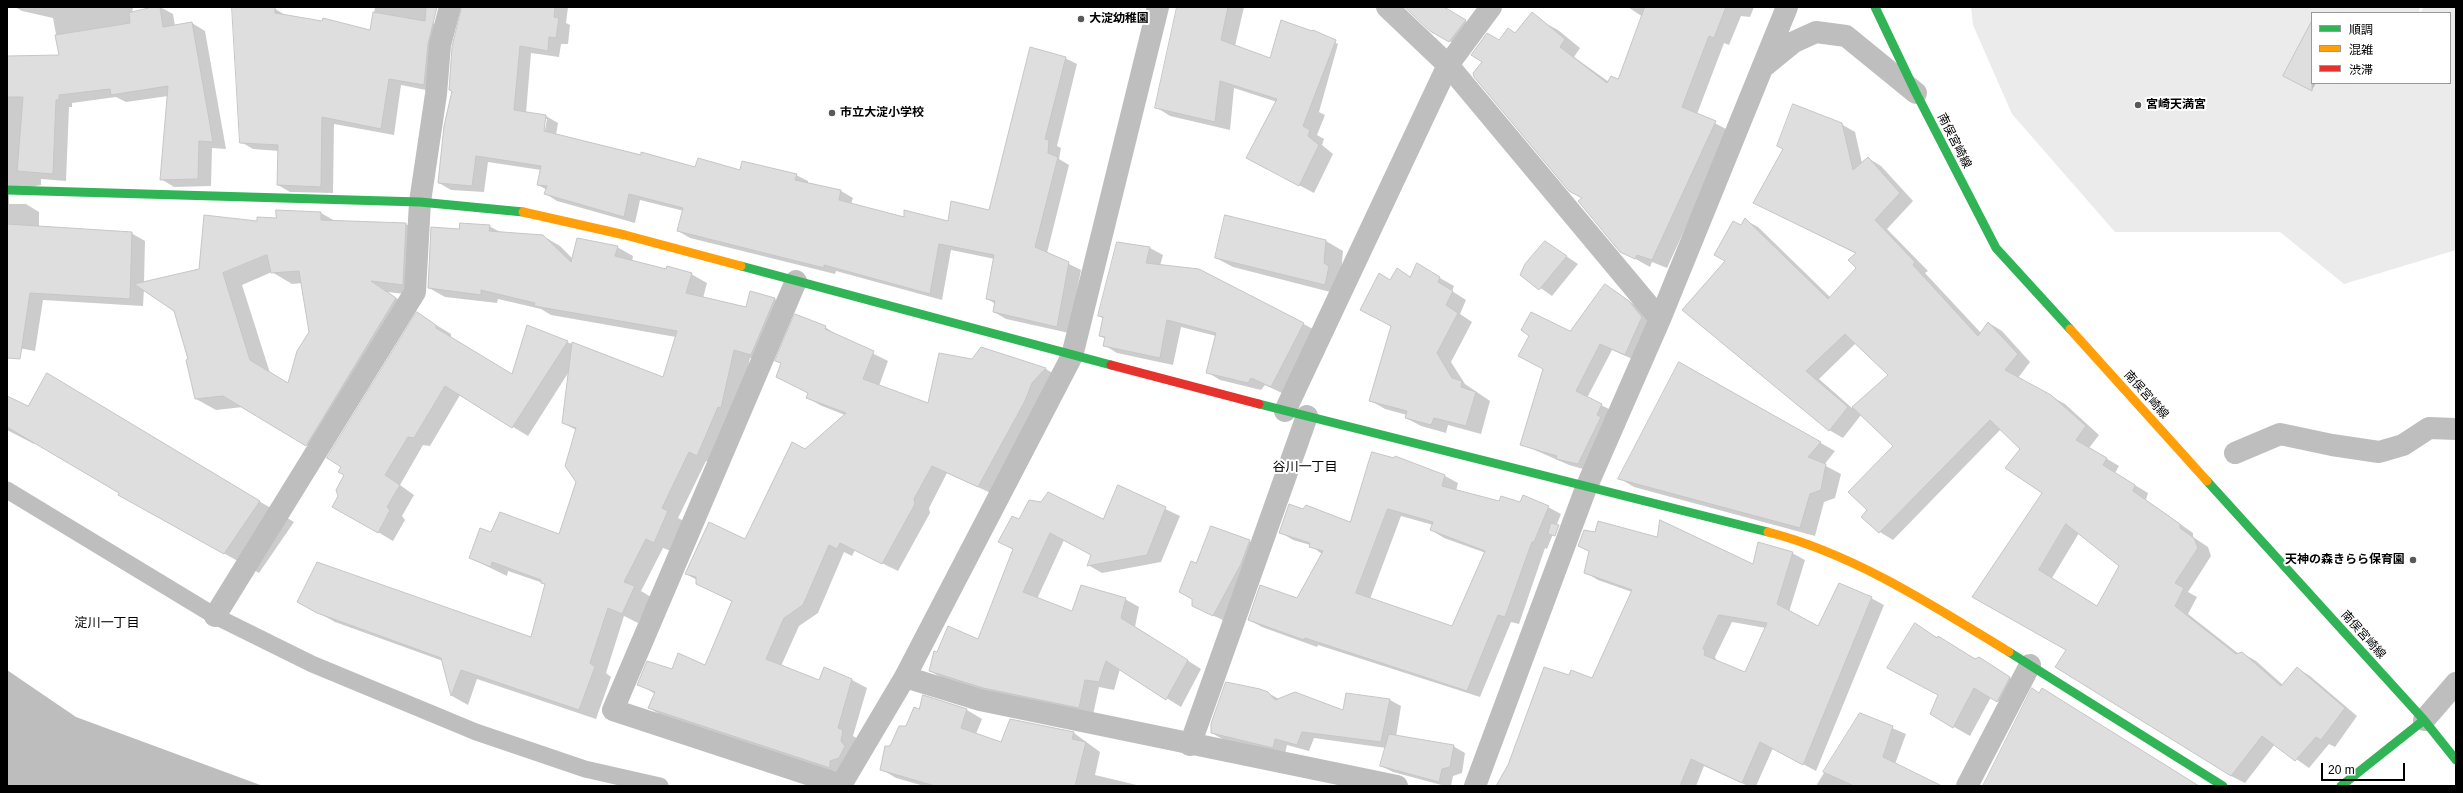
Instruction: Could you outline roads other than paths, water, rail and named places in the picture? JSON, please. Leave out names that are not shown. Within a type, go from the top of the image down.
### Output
[{"type":"street","points":[[215,616],[415,292],[420,202],[436,94],[440,45],[450,7]]},
{"type":"street","points":[[796,281],[613,710],[840,786],[905,677],[1072,356],[1158,7]]},
{"type":"street","points":[[1387,7],[1448,64],[1660,319]]},
{"type":"street","points":[[1285,411],[1448,64],[1491,7]]},
{"type":"street","points":[[1475,786],[1586,488],[1660,319],[1786,7]]},
{"type":"street","name":"南俣宮崎線","points":[[1875,7],[1916,93],[1996,248],[2424,720],[2456,760]]},
{"type":"street","points":[[1761,69],[1794,42],[1816,32],[1846,36],[1916,93]]},
{"type":"street","points":[[7,190],[420,202],[523,212],[625,235],[1072,356],[1285,411],[1586,488],[1792,538],[1882,578],[1947,614],[2223,786]]},
{"type":"street","points":[[1190,745],[1307,416]]},
{"type":"street","points":[[2236,453],[2280,434],[2332,445],[2379,452],[2403,445],[2429,428],[2456,429]]},
{"type":"street","points":[[1967,786],[2030,665]]},
{"type":"street","points":[[905,677],[980,700],[1190,745],[1397,786]]},
{"type":"street","points":[[2341,786],[2424,720],[2456,683]]},
{"type":"lane","points":[[7,490],[215,616],[312,664],[476,732],[585,769],[660,786]]},
{"type":"place","name":"大淀幼稚園","points":[[1081,19]]},
{"type":"place","name":"宮崎天満宮","points":[[2138,105]]},
{"type":"place","name":"市立大淀小学校","points":[[832,113]]},
{"type":"place","name":"天神の森きらら保育園","points":[[2413,560]]},
{"type":"district","name":"谷川一丁目","points":[[1305,467]]},
{"type":"district","name":"淀川一丁目","points":[[107,623]]}]
